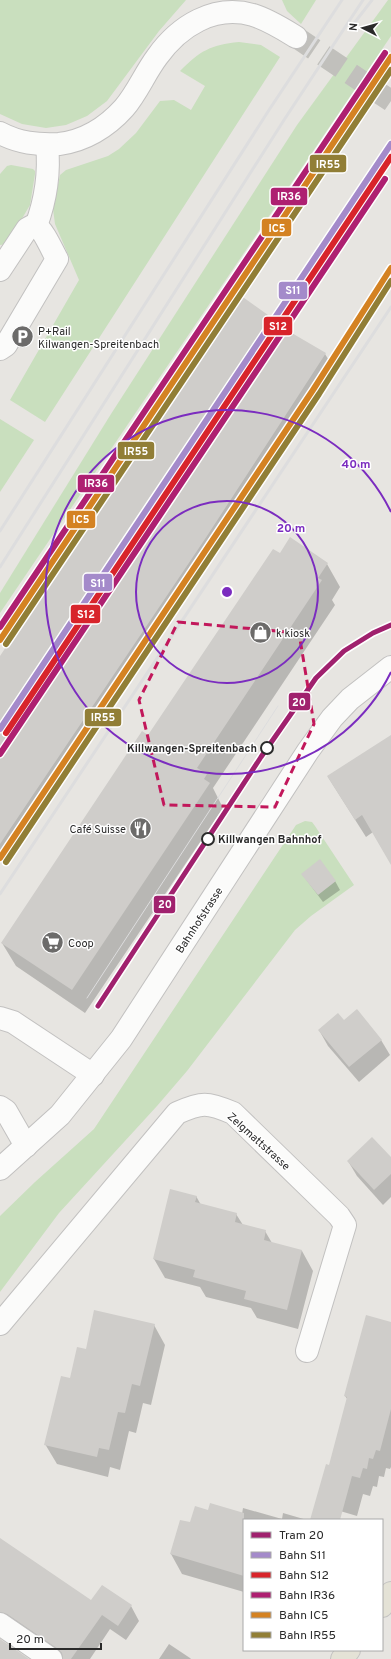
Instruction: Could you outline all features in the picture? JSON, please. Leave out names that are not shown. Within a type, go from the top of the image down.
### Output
[{"type":"main road","points":[[383,1605],[391,1593]]},
{"type":"main road","points":[[342,1659],[348,1651]]},
{"type":"street","points":[[3,141],[48,145],[68,143],[90,135],[108,123],[124,108],[157,57],[172,38],[200,19],[242,6],[252,15],[266,20],[296,37]]},
{"type":"street","points":[[36,226],[42,209],[49,168],[48,145]]},
{"type":"street","points":[[0,270],[27,229],[31,226],[36,226],[41,229],[57,259],[6,344],[0,349]]},
{"type":"street","name":"Bahnhofstrasse","points":[[0,1169],[60,1115],[121,1039],[308,751],[332,718],[350,699],[391,667]]},
{"type":"street","points":[[0,1018],[13,1022],[93,1074]]},
{"type":"street","name":"Zelgmattstrasse","points":[[0,1324],[177,1113],[196,1105],[214,1105],[233,1113],[339,1216],[344,1225],[307,1351]]},
{"type":"street","points":[[0,1107],[6,1111],[26,1146]]},
{"type":"street","points":[[0,1624],[51,1659]]},
{"type":"highlighted area","points":[[178,622],[299,633],[314,724],[275,807],[164,805],[139,700]]},
{"type":"green space","points":[[0,0],[186,0],[159,31],[107,101],[87,116],[66,125],[46,128],[22,124],[0,114]]},
{"type":"green space","points":[[282,0],[316,0],[301,24],[287,11]]},
{"type":"green space","points":[[388,0],[391,0],[391,36],[0,613],[0,593],[111,414],[297,125]]},
{"type":"green space","points":[[239,42],[261,45],[280,57],[45,422],[10,400],[79,280],[55,224],[53,209],[60,175],[66,170],[108,156],[119,149],[136,133],[160,101],[174,100],[191,110],[205,86],[180,71],[194,58],[206,50],[220,45]]},
{"type":"green space","points":[[11,165],[33,169],[35,174],[30,205],[7,244],[0,245],[0,174],[7,166]]},
{"type":"green space","points":[[0,419],[34,440],[0,492]]},
{"type":"green space","points":[[305,821],[312,822],[354,885],[311,916],[295,930],[187,1071],[59,1213],[0,1292],[0,1216],[94,1129],[296,825]]},
{"type":"building","points":[[240,295],[268,315],[266,318],[326,353],[207,536],[0,844],[0,656]]},
{"type":"building","points":[[290,537],[328,563],[318,578],[322,580],[197,768],[207,774],[204,779],[210,783],[72,990],[1,943],[142,731],[148,735],[273,549],[280,553]]},
{"type":"building","points":[[391,735],[391,865],[362,815],[355,820],[327,776]]},
{"type":"building","points":[[320,859],[336,881],[318,895],[301,874]]},
{"type":"building","points":[[357,1009],[382,1040],[349,1067],[318,1030],[338,1013],[344,1020]]},
{"type":"building","points":[[372,1137],[391,1157],[391,1174],[374,1190],[347,1161]]},
{"type":"building","points":[[170,1189],[197,1196],[195,1202],[237,1213],[235,1222],[266,1230],[264,1240],[302,1250],[287,1310],[244,1299],[246,1291],[193,1277],[195,1270],[153,1259]]},
{"type":"building","points":[[94,1310],[155,1324],[140,1386],[132,1384],[125,1413],[118,1412],[109,1450],[99,1448],[97,1457],[44,1445],[61,1376],[70,1378],[77,1347],[86,1349]]},
{"type":"building","points":[[366,1315],[391,1322],[391,1409],[380,1451],[376,1450],[373,1459],[369,1458],[367,1469],[363,1468],[360,1478],[352,1476],[340,1519],[310,1519],[326,1464],[329,1465],[347,1397],[344,1396]]},
{"type":"building","points":[[210,1503],[244,1513],[243,1576],[170,1554],[180,1520],[190,1522],[195,1506],[208,1510]]},
{"type":"building","points":[[0,1538],[91,1600],[102,1585],[132,1605],[118,1626],[102,1615],[71,1659],[63,1659],[62,1653],[58,1649],[7,1614],[0,1612]]},
{"type":"building","points":[[0,1639],[29,1659],[0,1659]]},
{"type":"tunnel","points":[[296,37],[391,101]]},
{"type":"tram line","name":"20","points":[[98,1006],[261,757],[316,678],[344,651],[373,633],[391,625]]},
{"type":"tram line","points":[[87,998],[278,706]]},
{"type":"railway","points":[[0,531],[269,110],[342,0]]},
{"type":"railway","points":[[0,567],[284,120],[363,0]]},
{"type":"railway","points":[[352,26],[372,0]]},
{"type":"railway","points":[[0,894],[391,307]]},
{"type":"rail line","name":"IR36","points":[[0,627],[385,53]]},
{"type":"rail line","name":"IC5","points":[[0,640],[391,57]]},
{"type":"rail line","name":"IR55","points":[[6,644],[391,70]]},
{"type":"rail line","name":"S11","points":[[0,729],[391,144]]},
{"type":"rail line","name":"S12","points":[[6,733],[391,157]]},
{"type":"rail line","name":"IR36","points":[[0,754],[385,179]]},
{"type":"rail line","name":"IC5","points":[[0,858],[313,390],[391,268]]},
{"type":"rail line","name":"IR55","points":[[6,862],[319,394],[391,281]]},
{"type":"place","name":"P+Rail Kilwangen-Spreitenbach","points":[[23,337]]},
{"type":"place","name":"k kiosk","points":[[261,633]]},
{"type":"place","name":"Killwangen-Spreitenbach","points":[[267,748]]},
{"type":"place","name":"Café Suisse","points":[[141,829]]},
{"type":"place","name":"Killwangen Bahnhof","points":[[208,839]]},
{"type":"place","name":"Coop","points":[[52,943]]}]
